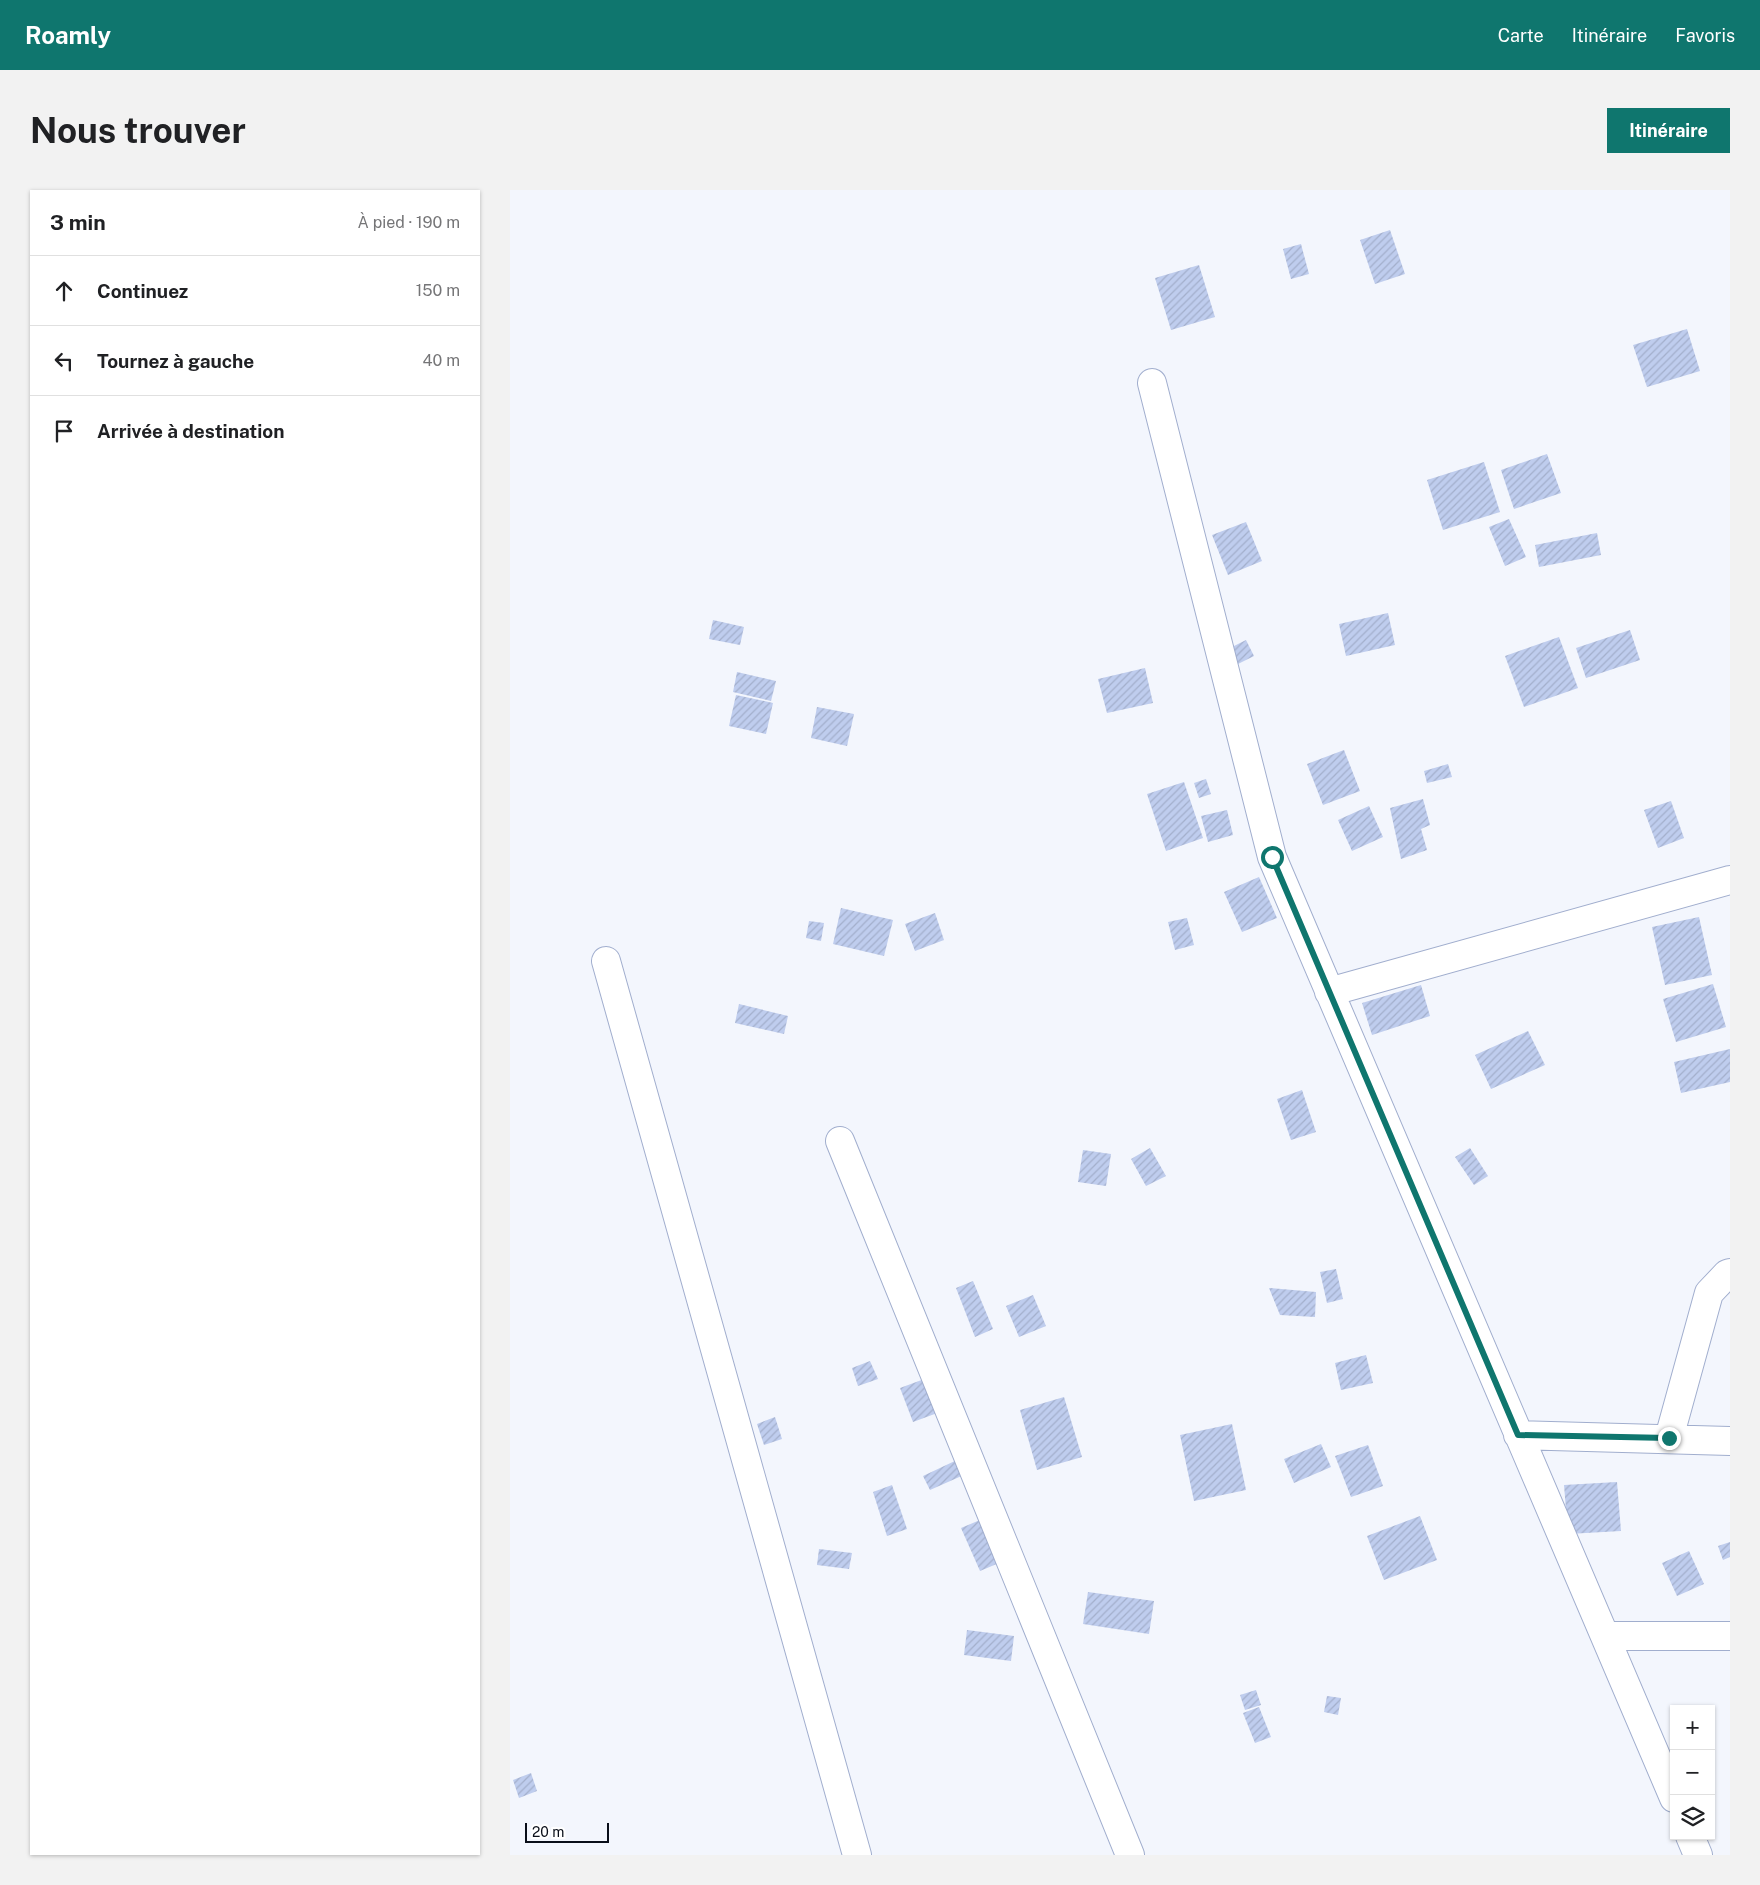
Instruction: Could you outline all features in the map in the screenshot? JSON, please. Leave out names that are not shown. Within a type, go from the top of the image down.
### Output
[{"type":"street","points":[[1152,383],[1272,857],[1673,1795]]},
{"type":"street","points":[[1329,992],[1730,880]]},
{"type":"street","points":[[606,961],[857,1855]]},
{"type":"street","points":[[840,1140],[1130,1855]]},
{"type":"street","points":[[1669,1438],[1709,1293],[1730,1273]]},
{"type":"street","points":[[1518,1435],[1730,1441]]},
{"type":"street","points":[[1606,1636],[1730,1636]]},
{"type":"street","points":[[1692,1840],[1698,1855]]},
{"type":"building","points":[[1390,230],[1405,274],[1375,284],[1360,240]]},
{"type":"building","points":[[1301,244],[1309,274],[1291,279],[1283,249]]},
{"type":"building","points":[[1199,265],[1215,317],[1171,330],[1155,278]]},
{"type":"building","points":[[1687,329],[1700,371],[1647,387],[1633,345]]},
{"type":"building","points":[[1547,454],[1561,493],[1514,509],[1501,470]]},
{"type":"building","points":[[1484,462],[1500,512],[1443,530],[1427,480]]},
{"type":"building","points":[[1509,519],[1526,557],[1505,566],[1489,527]]},
{"type":"building","points":[[1246,522],[1262,561],[1228,575],[1212,535]]},
{"type":"building","points":[[1597,533],[1601,555],[1539,567],[1535,545]]},
{"type":"building","points":[[1388,613],[1395,645],[1346,656],[1339,624]]},
{"type":"building","points":[[713,620],[744,627],[740,645],[709,639]]},
{"type":"building","points":[[1630,630],[1640,660],[1586,678],[1576,648]]},
{"type":"building","points":[[1559,637],[1578,688],[1524,707],[1505,656]]},
{"type":"building","points":[[1246,640],[1254,656],[1230,668],[1222,652]]},
{"type":"building","points":[[1145,668],[1153,703],[1107,713],[1098,679]]},
{"type":"building","points":[[737,672],[776,681],[771,701],[733,692]]},
{"type":"building","points":[[736,695],[773,703],[766,734],[729,726]]},
{"type":"building","points":[[817,707],[854,714],[847,746],[811,738]]},
{"type":"building","points":[[1344,750],[1360,791],[1323,805],[1307,764]]},
{"type":"building","points":[[1448,764],[1452,777],[1427,783],[1424,771]]},
{"type":"building","points":[[1206,779],[1211,794],[1199,798],[1194,783]]},
{"type":"building","points":[[1184,782],[1203,838],[1166,851],[1147,794]]},
{"type":"building","points":[[1423,799],[1430,825],[1421,829],[1427,850],[1401,859],[1390,808]]},
{"type":"building","points":[[1671,801],[1684,838],[1658,848],[1644,810]]},
{"type":"building","points":[[1369,806],[1383,837],[1352,851],[1338,820]]},
{"type":"building","points":[[1227,810],[1233,835],[1208,842],[1201,816]]},
{"type":"building","points":[[1259,877],[1277,918],[1242,932],[1224,892]]},
{"type":"building","points":[[841,908],[893,920],[884,956],[833,944]]},
{"type":"building","points":[[935,913],[944,940],[915,951],[905,924]]},
{"type":"building","points":[[1699,917],[1712,975],[1665,985],[1652,927]]},
{"type":"building","points":[[1187,918],[1194,945],[1175,950],[1168,922]]},
{"type":"building","points":[[809,921],[824,923],[821,941],[806,938]]},
{"type":"building","points":[[1713,984],[1726,1027],[1676,1042],[1663,999]]},
{"type":"building","points":[[1421,985],[1430,1016],[1372,1035],[1362,1003]]},
{"type":"building","points":[[739,1004],[788,1016],[784,1034],[735,1023]]},
{"type":"building","points":[[1528,1031],[1545,1065],[1491,1089],[1475,1055]]},
{"type":"building","points":[[1730,1049],[1730,1082],[1681,1093],[1674,1062]]},
{"type":"building","points":[[1302,1090],[1316,1132],[1291,1140],[1277,1099]]},
{"type":"building","points":[[1150,1148],[1166,1176],[1146,1186],[1131,1159]]},
{"type":"building","points":[[1470,1148],[1488,1176],[1474,1185],[1455,1157]]},
{"type":"building","points":[[1083,1150],[1111,1154],[1106,1186],[1078,1182]]},
{"type":"building","points":[[1336,1269],[1343,1299],[1327,1303],[1320,1272]]},
{"type":"building","points":[[973,1281],[993,1329],[975,1337],[956,1288]]},
{"type":"building","points":[[1269,1288],[1316,1292],[1315,1317],[1280,1315]]},
{"type":"building","points":[[1033,1295],[1046,1326],[1019,1337],[1006,1306]]},
{"type":"building","points":[[1366,1355],[1373,1383],[1341,1390],[1335,1363]]},
{"type":"building","points":[[870,1361],[878,1379],[858,1386],[852,1368]]},
{"type":"building","points":[[927,1378],[940,1412],[913,1422],[900,1388]]},
{"type":"building","points":[[1064,1397],[1082,1457],[1037,1470],[1020,1410]]},
{"type":"building","points":[[775,1417],[782,1439],[764,1445],[757,1424]]},
{"type":"building","points":[[1232,1424],[1246,1490],[1194,1501],[1180,1435]]},
{"type":"building","points":[[1321,1444],[1331,1467],[1294,1483],[1284,1459]]},
{"type":"building","points":[[1368,1445],[1383,1486],[1351,1497],[1335,1456]]},
{"type":"building","points":[[959,1459],[966,1474],[930,1490],[923,1476]]},
{"type":"building","points":[[1617,1482],[1621,1531],[1568,1534],[1564,1485]]},
{"type":"building","points":[[892,1485],[907,1529],[887,1536],[873,1492]]},
{"type":"building","points":[[1420,1516],[1437,1560],[1384,1580],[1367,1536]]},
{"type":"building","points":[[980,1520],[999,1563],[980,1571],[961,1528]]},
{"type":"building","points":[[1730,1542],[1730,1557],[1723,1560],[1718,1546]]},
{"type":"building","points":[[819,1549],[852,1553],[849,1569],[817,1565]]},
{"type":"building","points":[[1689,1551],[1704,1584],[1677,1596],[1662,1563]]},
{"type":"building","points":[[1088,1592],[1154,1601],[1149,1634],[1083,1624]]},
{"type":"building","points":[[967,1630],[1014,1636],[1011,1661],[964,1655]]},
{"type":"building","points":[[1256,1690],[1261,1705],[1245,1710],[1240,1695]]},
{"type":"building","points":[[1327,1696],[1341,1698],[1338,1715],[1324,1712]]},
{"type":"building","points":[[1259,1707],[1271,1737],[1255,1743],[1243,1713]]},
{"type":"building","points":[[531,1773],[537,1791],[519,1798],[513,1780]]},
{"type":"route","points":[[1272,857],[1518,1435],[1669,1438]]}]
